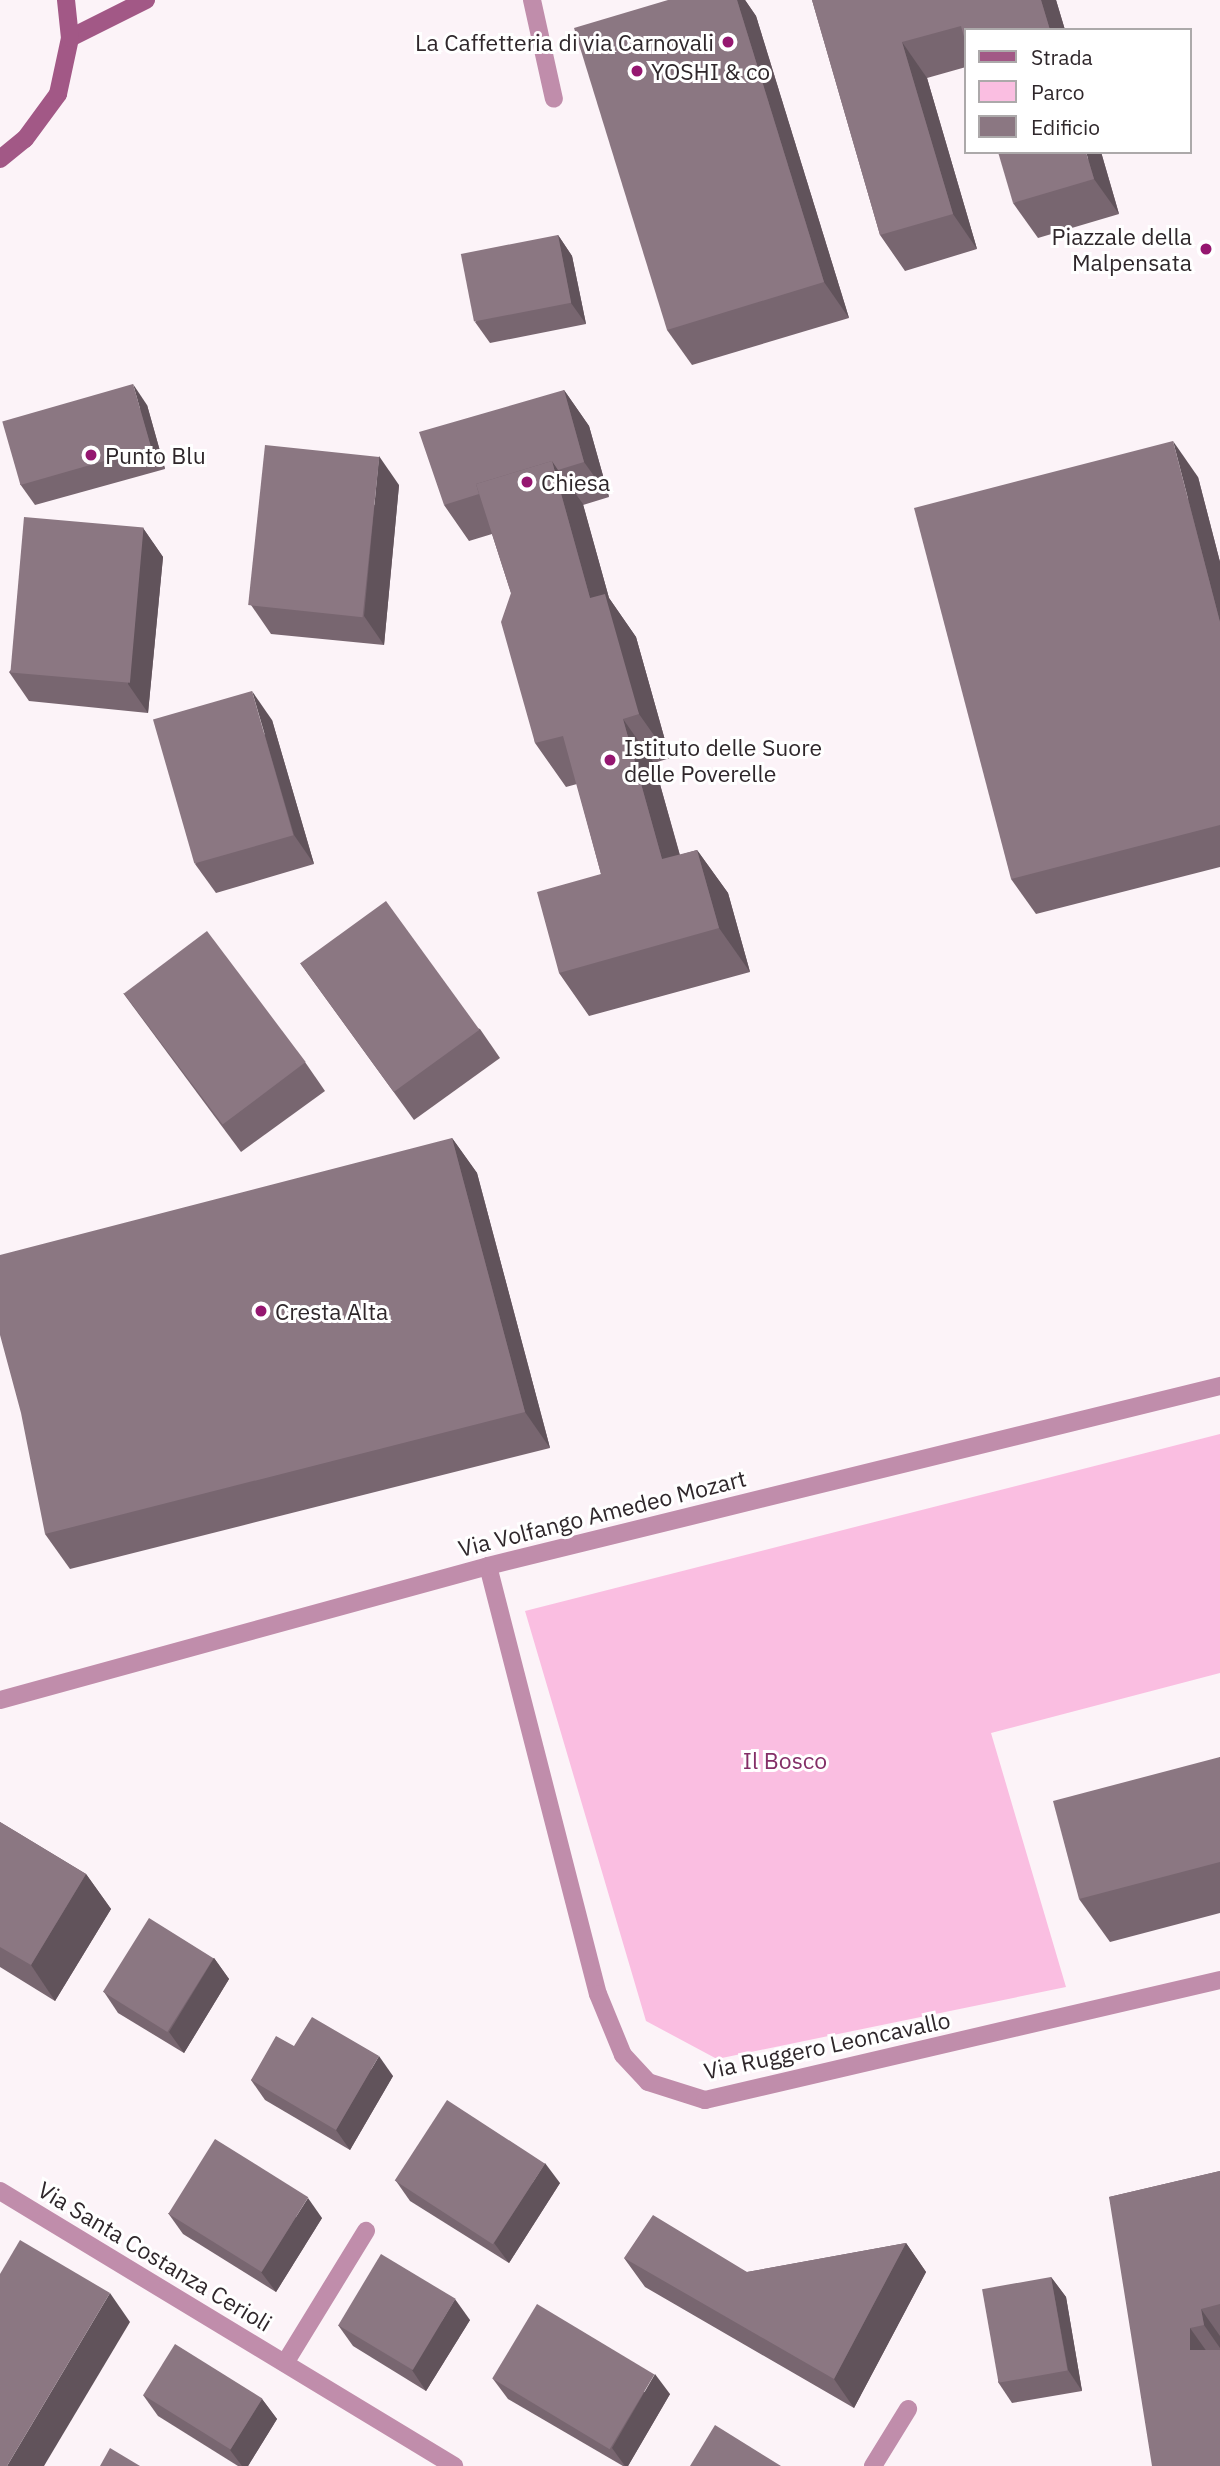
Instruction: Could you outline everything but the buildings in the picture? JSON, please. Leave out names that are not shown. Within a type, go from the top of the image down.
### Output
[{"type":"main road","points":[[0,159],[25,139],[53,102],[66,66],[70,38],[66,0]]},
{"type":"main road","points":[[70,38],[146,0]]},
{"type":"street","points":[[533,0],[554,99]]},
{"type":"street","name":"Via Volfango Amedeo Mozart","points":[[0,1700],[488,1566],[1220,1386]]},
{"type":"street","name":"Via Ruggero Leoncavallo","points":[[488,1566],[598,1994],[623,2055],[648,2082],[705,2100],[1220,1980]]},
{"type":"street","name":"Via Santa Costanza Cerioli","points":[[0,2190],[454,2466]]},
{"type":"street","name":"Via Santa Costanza Cerioli","points":[[285,2363],[366,2231]]},
{"type":"street","points":[[873,2466],[908,2409]]},
{"type":"green space","name":"Il Bosco","points":[[1220,1434],[1220,1673],[991,1733],[1066,1987],[717,2059],[646,2021],[525,1611]]},
{"type":"place","name":"La Caffetteria di via Carnovali","points":[[728,42]]},
{"type":"place","name":"YOSHI & co","points":[[637,71]]},
{"type":"place","name":"Piazzale della Malpensata","points":[[1206,249]]},
{"type":"place","name":"Punto Blu","points":[[91,455]]},
{"type":"place","name":"Chiesa","points":[[527,482]]},
{"type":"place","name":"Istituto delle Suore delle Poverelle","points":[[610,760]]},
{"type":"place","name":"Cresta Alta","points":[[261,1311]]}]
